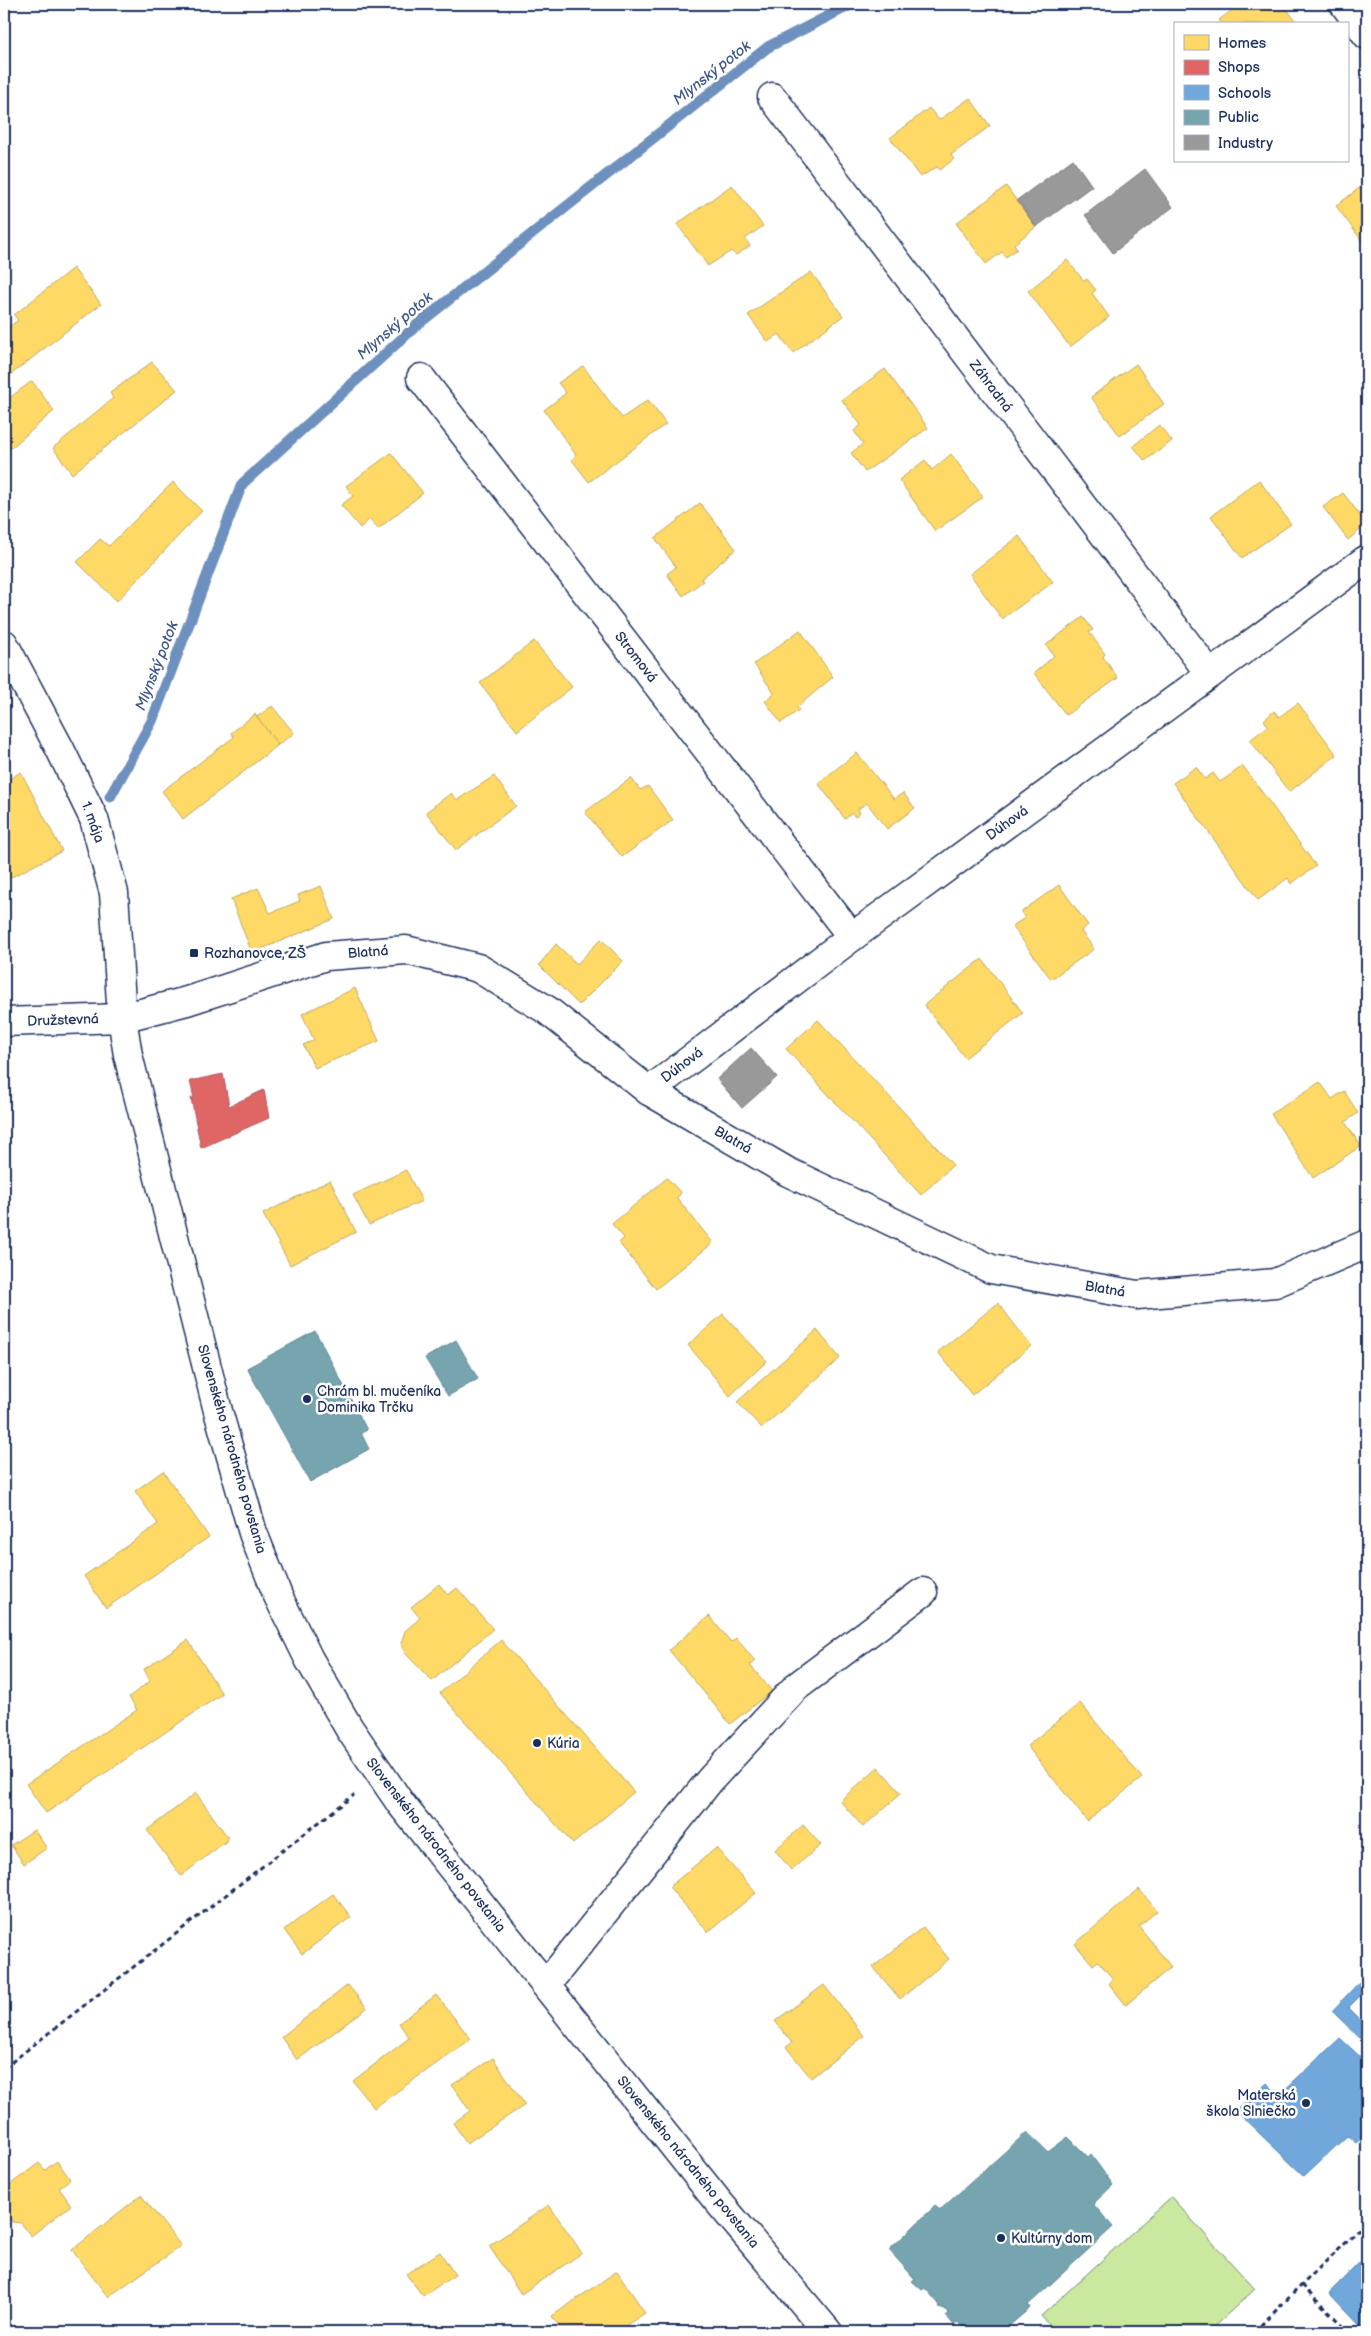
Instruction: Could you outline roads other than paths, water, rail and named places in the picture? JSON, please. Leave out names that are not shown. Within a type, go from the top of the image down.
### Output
[{"type":"street","points":[[1344,4],[1367,35]]},
{"type":"street","name":"Záhradná","points":[[772,97],[1210,674]]},
{"type":"street","name":"Stromová","points":[[421,378],[852,937]]},
{"type":"street","name":"Dúhová","points":[[648,1091],[852,937],[1367,559]]},
{"type":"street","name":"1. mája","points":[[4,644],[60,748],[94,819],[114,893],[122,1018]]},
{"type":"street","name":"Blatná","points":[[122,1018],[187,1001],[326,956],[406,950],[478,968],[547,1010],[648,1091],[788,1172],[991,1269],[1137,1295],[1275,1283],[1367,1244]]},
{"type":"street","name":"Družstevná","points":[[4,1022],[122,1018]]},
{"type":"street","name":"Slovenského národného povstania","points":[[122,1018],[128,1055],[218,1411],[254,1533],[278,1596],[309,1659],[349,1728],[401,1804],[716,2198],[828,2332]]},
{"type":"street","points":[[546,1986],[710,1780],[796,1686],[923,1592]]},
{"type":"waterway","name":"Mlynský potok","points":[[110,797],[152,721],[242,484],[417,325],[768,47],[852,4]]},
{"type":"place","name":"Rozhanovce, ZŠ","points":[[194,953]]},
{"type":"place","name":"Chrám bl. mučeníka Dominika Trčku","points":[[307,1399]]},
{"type":"place","name":"Kúria","points":[[537,1743]]},
{"type":"place","name":"Materská škola Slniečko","points":[[1306,2103]]},
{"type":"place","name":"Kultúrny dom","points":[[1001,2238]]}]
